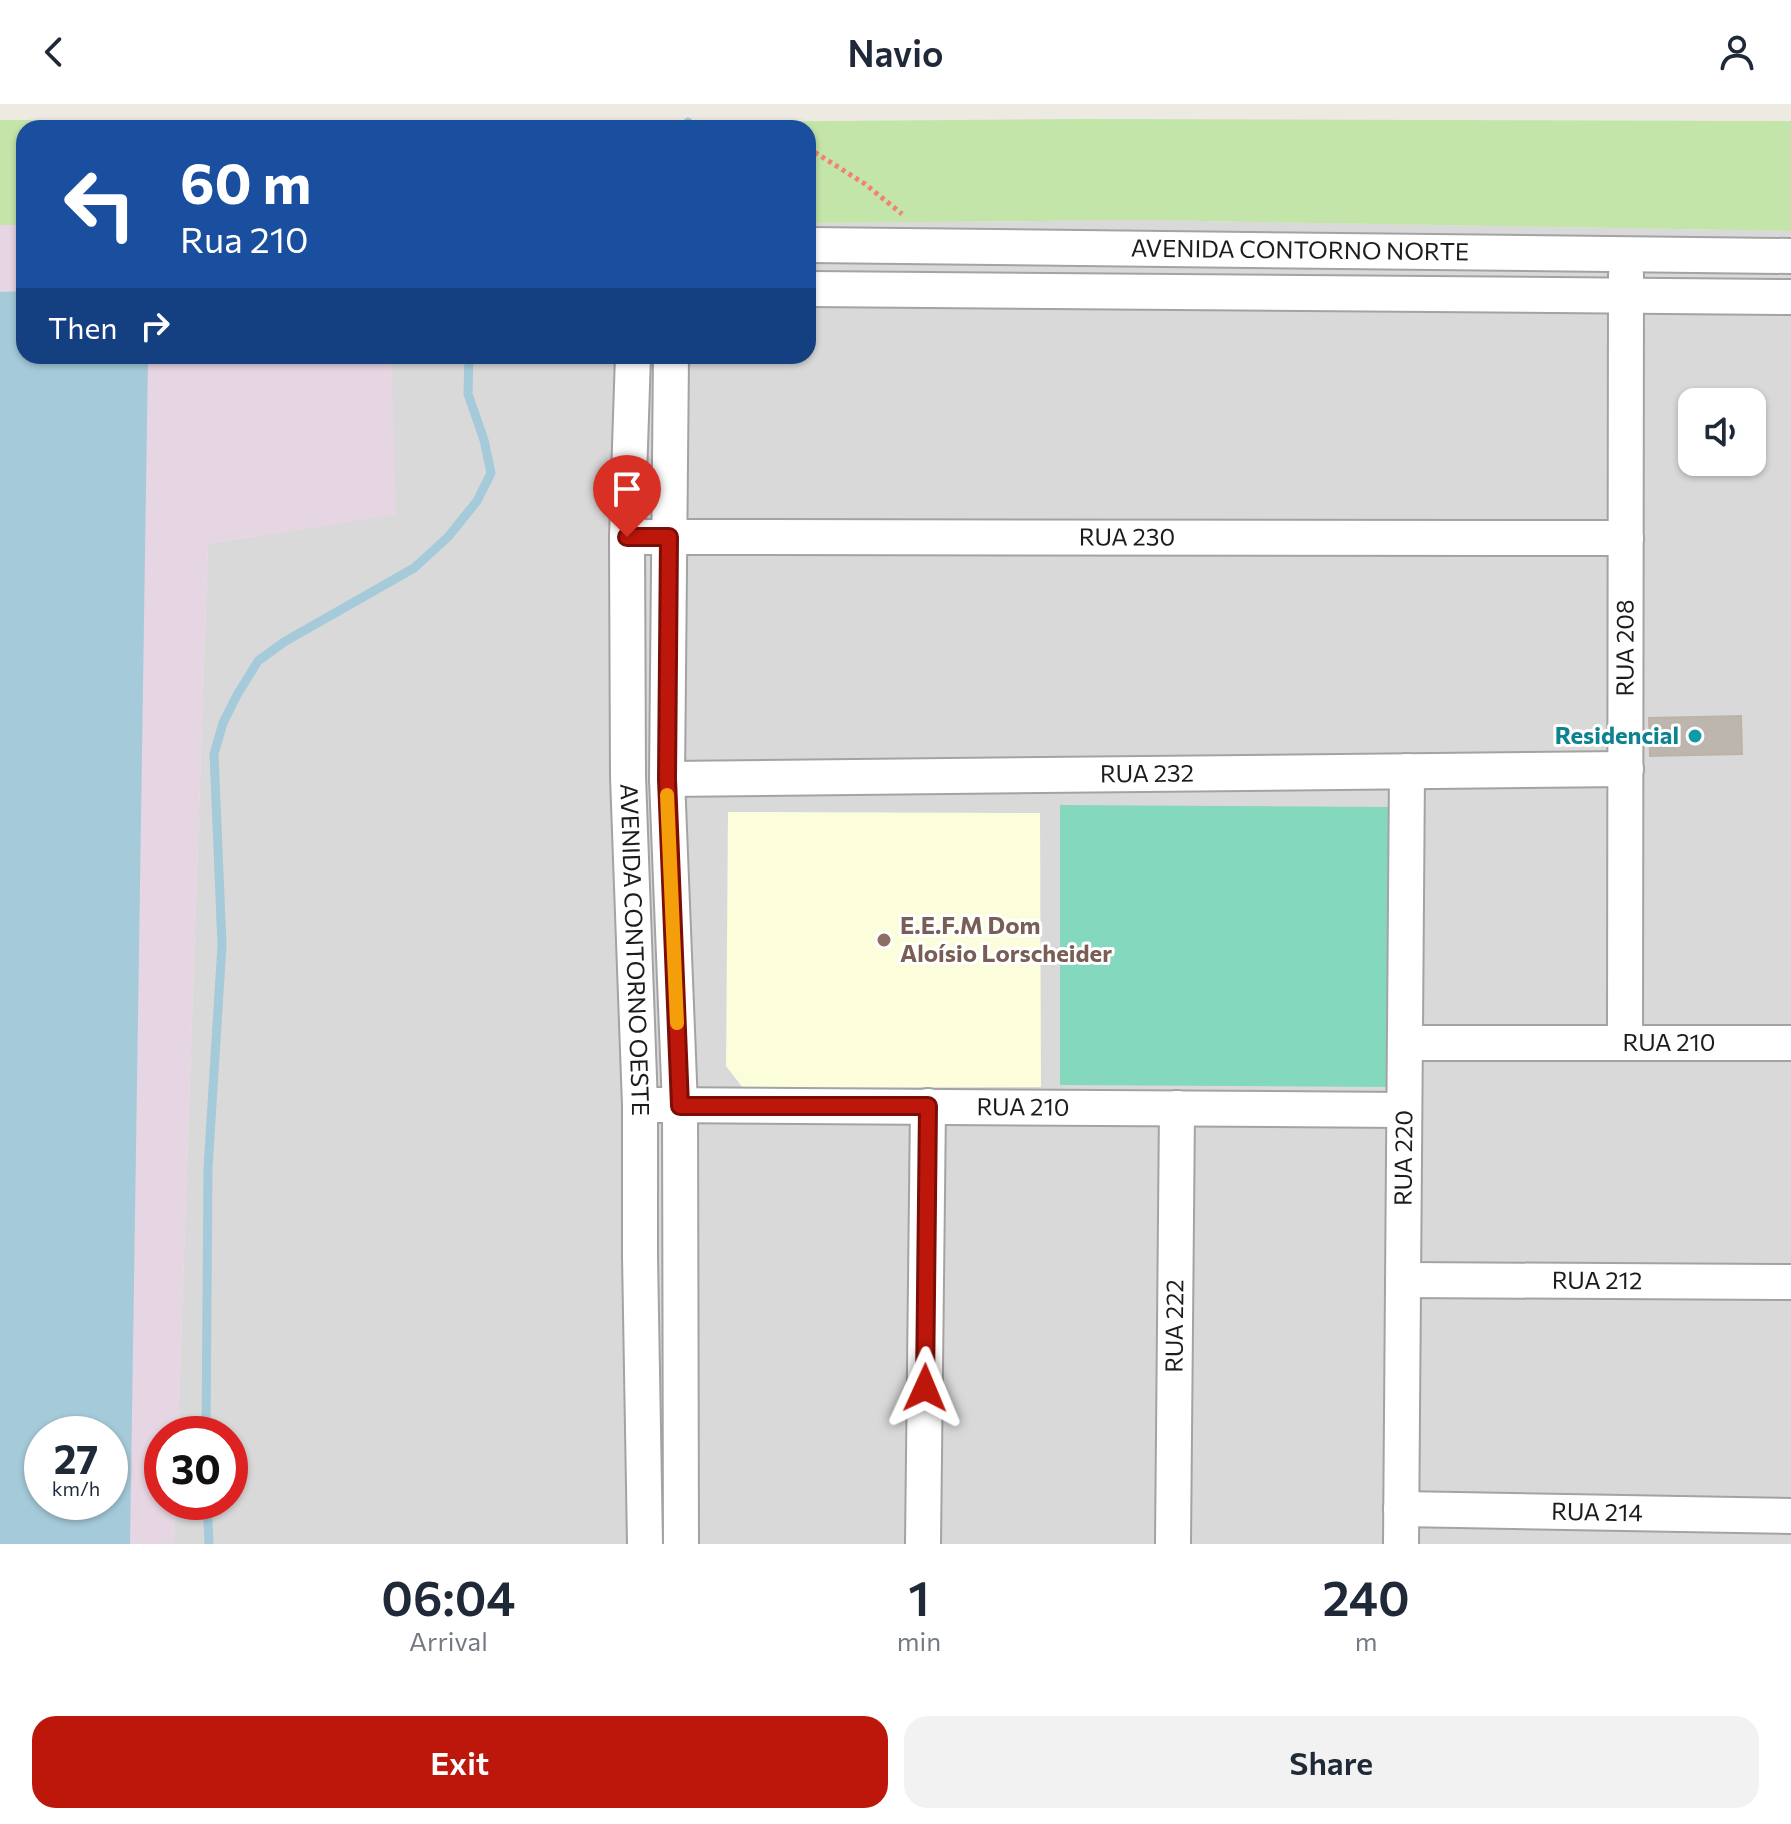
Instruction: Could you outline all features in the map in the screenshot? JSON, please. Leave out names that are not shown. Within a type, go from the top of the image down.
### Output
[{"type":"street","name":"AVENIDA CONTORNO NORTE","points":[[816,245],[1791,256]]},
{"type":"street","name":"RUA 208","points":[[1625,1042],[1626,254]]},
{"type":"street","name":"AVENIDA CONTORNO NORTE","points":[[816,289],[1791,297]]},
{"type":"street","name":"AVENIDA CONTORNO OESTE","points":[[633,364],[627,537],[628,777],[640,1105],[645,1544]]},
{"type":"street","name":"AVENIDA CONTORNO OESTE","points":[[671,364],[667,779],[680,1106],[681,1544]]},
{"type":"street","name":"RUA 230","points":[[627,537],[1626,538]]},
{"type":"street","name":"RUA 232","points":[[667,779],[1626,769]]},
{"type":"street","name":"RUA 220","points":[[1401,1544],[1407,771]]},
{"type":"street","name":"RUA 210","points":[[1405,1043],[1791,1043]]},
{"type":"street","name":"RUA 210","points":[[640,1105],[1404,1110]]},
{"type":"street","points":[[923,1544],[928,1106]]},
{"type":"street","name":"RUA 222","points":[[1173,1544],[1177,1108]]},
{"type":"street","name":"RUA 212","points":[[1403,1280],[1791,1282]]},
{"type":"street","name":"RUA 214","points":[[1401,1509],[1791,1516]]},
{"type":"path","points":[[816,153],[884,198],[920,226],[937,247]]},
{"type":"shaded area","points":[[1144,220],[1791,231],[1791,1544],[174,1544],[175,1520],[248,1520],[248,1416],[179,1416],[208,544],[395,514],[391,364],[816,364],[816,223]]},
{"type":"shaded area","points":[[0,225],[16,225],[16,364],[391,364],[396,514],[208,544],[179,1416],[144,1416],[144,1520],[175,1520],[174,1544],[0,1544]]},
{"type":"shaded area","name":"E.E.F.M Dom Aloísio Lorscheider","points":[[728,812],[1040,813],[1041,1087],[743,1088],[726,1066]]},
{"type":"green space","points":[[0,120],[16,120],[16,225],[0,225]]},
{"type":"green space","points":[[816,121],[1791,121],[1791,231],[1144,220],[816,223]]},
{"type":"green space","points":[[1060,805],[1390,807],[1390,1087],[1060,1085]]},
{"type":"water","points":[[16,291],[16,364],[148,364],[130,1544],[0,1544],[0,292]]},
{"type":"building","name":"Residencial","points":[[1741,716],[1742,754],[1650,756],[1649,718]]},
{"type":"waterway","points":[[206,1416],[208,1168],[222,945],[214,754],[223,723],[258,661],[284,642],[414,568],[448,537],[477,501],[491,473],[484,440],[468,394],[469,364]]},
{"type":"waterway","points":[[208,1520],[209,1544]]},
{"type":"slow traffic","points":[[667,795],[677,1023]]},
{"type":"place","name":"Residencial","points":[[1695,736]]},
{"type":"place","name":"E.E.F.M Dom Aloísio Lorscheider","points":[[884,940]]},
{"type":"route","points":[[627,537],[669,537],[667,779],[680,1106],[928,1106],[925,1388]]}]
